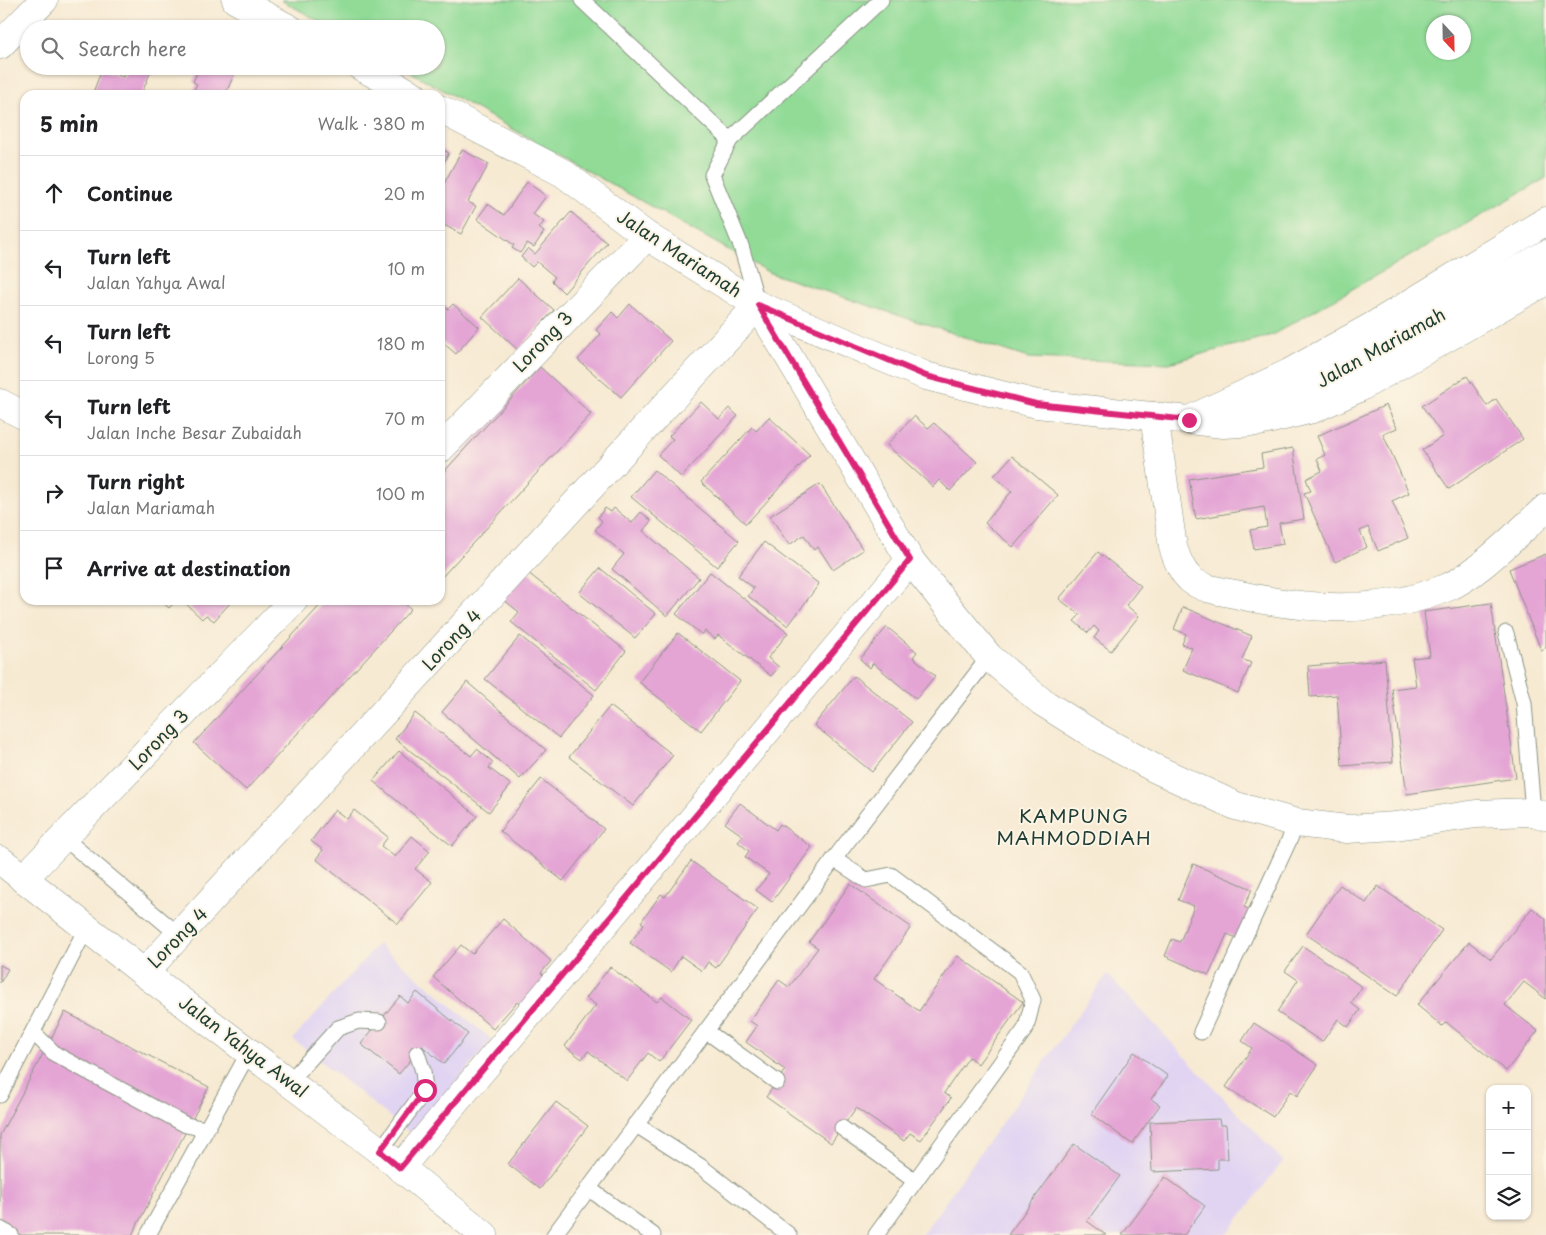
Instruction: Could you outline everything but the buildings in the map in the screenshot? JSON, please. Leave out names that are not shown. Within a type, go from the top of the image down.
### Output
[{"type":"main road","points":[[24,20],[44,0]]},
{"type":"main road","points":[[236,0],[273,20]]},
{"type":"main road","points":[[0,45],[20,25]]},
{"type":"main road","points":[[376,75],[404,90]]},
{"type":"main road","name":"Jalan Mariamah","points":[[445,112],[562,173],[646,236],[758,305],[926,376],[1036,404],[1189,420],[1278,398],[1334,378],[1546,254]]},
{"type":"main road","points":[[1189,420],[1297,368],[1373,326],[1546,221]]},
{"type":"main road","name":"Lorong 3","points":[[445,444],[646,236]]},
{"type":"main road","points":[[1189,420],[1223,424],[1259,422],[1313,409],[1359,388],[1546,281]]},
{"type":"main road","points":[[758,305],[910,560],[989,657],[1042,702],[1099,738],[1154,768],[1236,806],[1297,823],[1347,829],[1396,826],[1476,814],[1540,814]]},
{"type":"main road","name":"Lorong 4","points":[[144,973],[758,305]]},
{"type":"main road","points":[[0,403],[20,413]]},
{"type":"main road","points":[[1154,416],[1169,526],[1179,565],[1191,579],[1210,588],[1272,603],[1343,608],[1388,604],[1423,596],[1450,586],[1474,570],[1546,508]]},
{"type":"main road","points":[[390,1159],[910,560]]},
{"type":"main road","name":"Lorong 3","points":[[23,879],[289,605]]},
{"type":"main road","name":"Jalan Yahya Awal","points":[[0,860],[144,973],[290,1081],[484,1235]]},
{"type":"lane","points":[[582,0],[730,140]]},
{"type":"lane","points":[[758,305],[741,246],[712,175],[730,140],[881,0]]},
{"type":"lane","points":[[1506,633],[1524,703],[1540,814]]},
{"type":"lane","points":[[554,1235],[834,859],[989,657]]},
{"type":"lane","points":[[1201,1032],[1297,823]]},
{"type":"lane","points":[[64,838],[180,936]]},
{"type":"lane","points":[[834,859],[866,880],[891,875],[1020,972],[1033,1000],[1026,1028],[876,1235]]},
{"type":"lane","points":[[0,1095],[87,927]]},
{"type":"lane","points":[[290,1081],[338,1028],[359,1021],[379,1022]]},
{"type":"lane","points":[[706,1031],[777,1082]]},
{"type":"lane","points":[[33,1032],[55,1054],[186,1125],[206,1129]]},
{"type":"lane","points":[[148,1235],[249,1052]]},
{"type":"lane","points":[[390,1159],[425,1090],[423,1071],[416,1053]]},
{"type":"lane","points":[[636,1124],[692,1160],[789,1235]]},
{"type":"lane","points":[[842,1128],[915,1181]]},
{"type":"lane","points":[[588,1188],[653,1235]]},
{"type":"lane","points":[[0,1229],[10,1235]]},
{"type":"shaded area","points":[[378,944],[492,1040],[412,1135],[293,1039]]},
{"type":"shaded area","points":[[1107,974],[1283,1161],[1226,1235],[922,1235]]},
{"type":"green space","points":[[281,0],[1546,0],[1546,178],[1272,335],[1169,363],[1028,358],[770,273],[416,75],[445,75],[445,20],[317,20]]},
{"type":"district","name":"KAMPUNG MAHMODDIAH","points":[[1074,827]]},
{"type":"route","points":[[425,1090],[380,1151],[400,1168],[910,560],[758,305],[926,376],[1036,404],[1189,420]]}]
